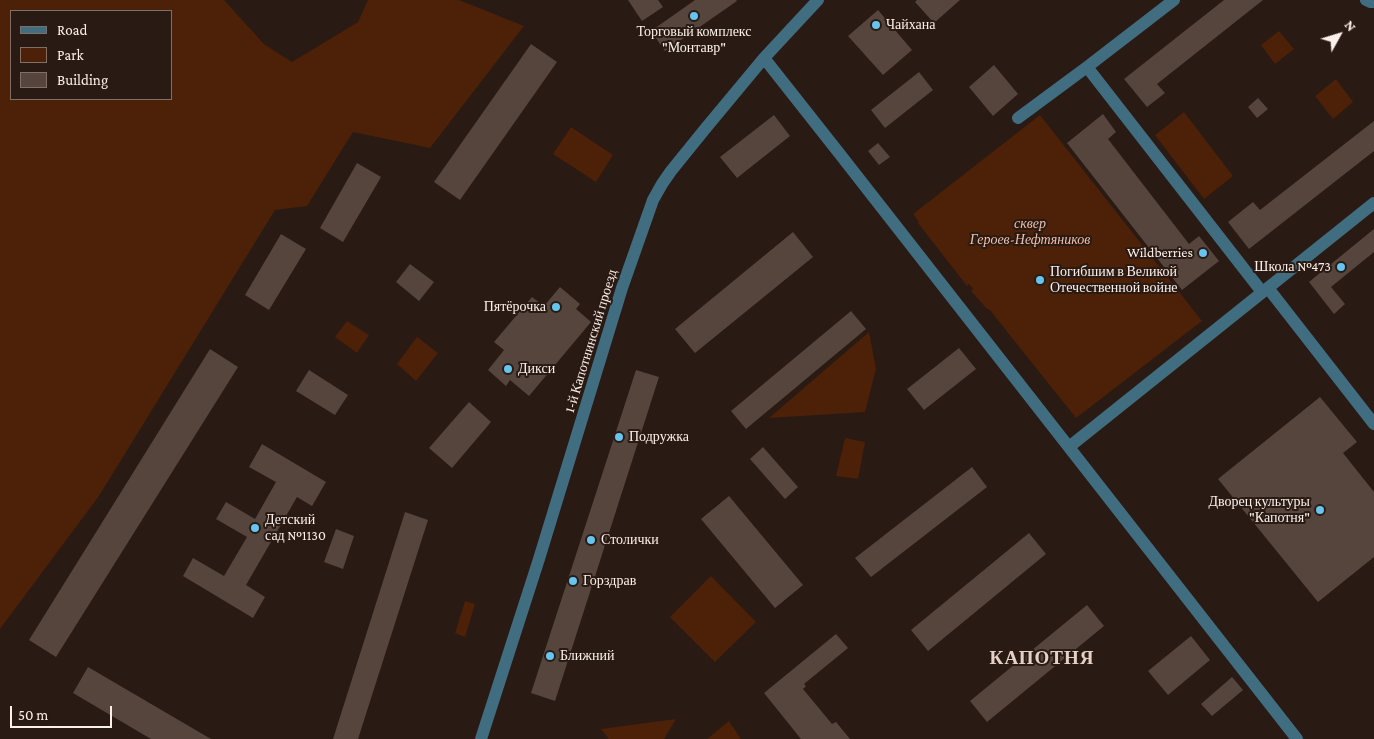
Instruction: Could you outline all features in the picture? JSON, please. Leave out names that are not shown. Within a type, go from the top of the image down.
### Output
[{"type":"street","name":"1-й Капотнинский проезд","points":[[481,739],[540,559],[625,279],[653,200],[671,171],[764,58],[818,0]]},
{"type":"street","points":[[1018,118],[1174,0]]},
{"type":"street","points":[[1366,0],[1374,2]]},
{"type":"street","points":[[764,58],[846,160],[1297,739]]},
{"type":"street","points":[[1087,67],[1374,424]]},
{"type":"street","points":[[1069,447],[1374,203]]},
{"type":"green space","points":[[0,0],[224,0],[264,44],[292,62],[358,22],[368,0],[459,0],[524,26],[430,148],[353,132],[307,206],[275,210],[99,496],[0,629]]},
{"type":"green space","points":[[1279,31],[1294,49],[1275,64],[1261,45]]},
{"type":"green space","points":[[1336,79],[1353,102],[1333,119],[1315,96]]},
{"type":"green space","points":[[1184,112],[1233,176],[1204,199],[1155,135]]},
{"type":"green space","name":"сквер Героев-Нефтяников","points":[[1040,115],[1202,321],[1076,418],[989,309],[971,291],[973,289],[969,284],[967,286],[913,214]]},
{"type":"green space","points":[[571,127],[613,155],[596,182],[553,154]]},
{"type":"green space","points":[[347,321],[369,335],[357,353],[335,337]]},
{"type":"green space","points":[[869,332],[876,369],[865,412],[769,418]]},
{"type":"green space","points":[[417,337],[438,353],[416,381],[397,364]]},
{"type":"green space","points":[[845,438],[865,442],[858,479],[836,476]]},
{"type":"green space","points":[[711,576],[756,622],[715,662],[670,617]]},
{"type":"green space","points":[[465,601],[475,604],[465,637],[455,633]]},
{"type":"green space","points":[[676,719],[664,739],[609,739],[601,729]]},
{"type":"green space","points":[[729,721],[741,739],[707,739]]},
{"type":"building","points":[[628,0],[658,0],[663,7],[642,21]]},
{"type":"building","name":"Торговый комплекс \"Монтавр\"","points":[[695,0],[737,1],[665,51],[651,31]]},
{"type":"building","points":[[917,0],[960,0],[934,23],[915,2]]},
{"type":"building","points":[[1224,0],[1263,0],[1157,84],[1165,93],[1147,107],[1124,79]]},
{"type":"building","points":[[878,10],[912,50],[883,75],[848,36]]},
{"type":"building","points":[[531,44],[557,62],[460,200],[434,182]]},
{"type":"building","points":[[994,65],[1018,94],[993,116],[969,87]]},
{"type":"building","points":[[919,72],[933,90],[885,128],[871,110]]},
{"type":"building","points":[[1258,98],[1268,109],[1257,118],[1248,107]]},
{"type":"building","points":[[1103,114],[1116,132],[1108,139],[1189,244],[1199,236],[1219,261],[1182,290],[1067,143]]},
{"type":"building","points":[[774,115],[790,136],[737,178],[720,157]]},
{"type":"building","points":[[1374,121],[1374,151],[1249,249],[1228,222],[1253,202],[1260,210]]},
{"type":"building","points":[[878,143],[890,157],[879,165],[868,151]]},
{"type":"building","points":[[357,163],[381,177],[343,242],[320,228]]},
{"type":"building","name":"Школа №473","points":[[1374,229],[1374,252],[1331,287],[1345,304],[1334,314],[1309,282]]},
{"type":"building","points":[[793,232],[813,257],[695,353],[675,329]]},
{"type":"building","points":[[281,234],[306,249],[269,310],[245,295]]},
{"type":"building","points":[[410,264],[434,282],[419,301],[396,282]]},
{"type":"building","points":[[560,287],[580,304],[576,309],[591,322],[529,396],[510,380],[506,386],[488,370],[504,350],[494,342],[532,297],[544,306]]},
{"type":"building","points":[[851,311],[866,329],[746,429],[731,411]]},
{"type":"building","points":[[959,348],[976,369],[924,410],[907,389]]},
{"type":"building","points":[[210,349],[238,367],[56,657],[29,640]]},
{"type":"building","points":[[309,370],[348,395],[335,415],[296,391]]},
{"type":"building","points":[[636,370],[659,377],[555,701],[531,693]]},
{"type":"building","points":[[1320,397],[1357,442],[1343,453],[1374,492],[1374,557],[1318,602],[1218,479]]},
{"type":"building","points":[[469,402],[491,422],[452,468],[429,448]]},
{"type":"building","name":"Детский сад №1130","points":[[262,444],[326,482],[312,506],[297,497],[246,585],[265,597],[253,618],[183,576],[193,558],[224,576],[247,537],[216,519],[226,502],[255,519],[276,482],[249,467]]},
{"type":"building","points":[[763,447],[798,487],[785,499],[750,459]]},
{"type":"building","points":[[972,467],[987,487],[871,577],[855,558]]},
{"type":"building","points":[[729,496],[803,585],[775,608],[701,519]]},
{"type":"building","points":[[405,512],[428,520],[358,739],[333,739]]},
{"type":"building","points":[[336,529],[354,536],[343,569],[324,562]]},
{"type":"building","points":[[1029,533],[1046,554],[928,651],[911,630]]},
{"type":"building","points":[[1087,605],[1104,626],[987,722],[970,701]]},
{"type":"building","points":[[836,634],[848,648],[804,684],[806,686],[803,689],[832,724],[836,722],[850,739],[801,739],[764,693]]},
{"type":"building","points":[[1191,636],[1210,660],[1168,695],[1148,671]]},
{"type":"building","points":[[88,667],[211,739],[151,739],[73,693]]},
{"type":"building","points":[[1232,677],[1243,690],[1212,716],[1201,704]]},
{"type":"place","name":"Торговый комплекс \"Монтавр\"","points":[[694,16]]},
{"type":"place","name":"Чайхана","points":[[876,25]]},
{"type":"place","name":"Wildberries","points":[[1203,253]]},
{"type":"place","name":"Школа №473","points":[[1341,267]]},
{"type":"place","name":"Погибшим в Великой Отечественной войне","points":[[1040,280]]},
{"type":"place","name":"Пятёрочка","points":[[556,307]]},
{"type":"place","name":"Дикси","points":[[508,369]]},
{"type":"place","name":"Подружка","points":[[619,437]]},
{"type":"place","name":"Дворец культуры \"Капотня\"","points":[[1320,510]]},
{"type":"place","name":"Детский сад №1130","points":[[255,528]]},
{"type":"place","name":"Столички","points":[[591,540]]},
{"type":"place","name":"Горздрав","points":[[573,581]]},
{"type":"place","name":"Ближний","points":[[550,656]]},
{"type":"district","name":"КАПОТНЯ","points":[[1042,658]]}]
